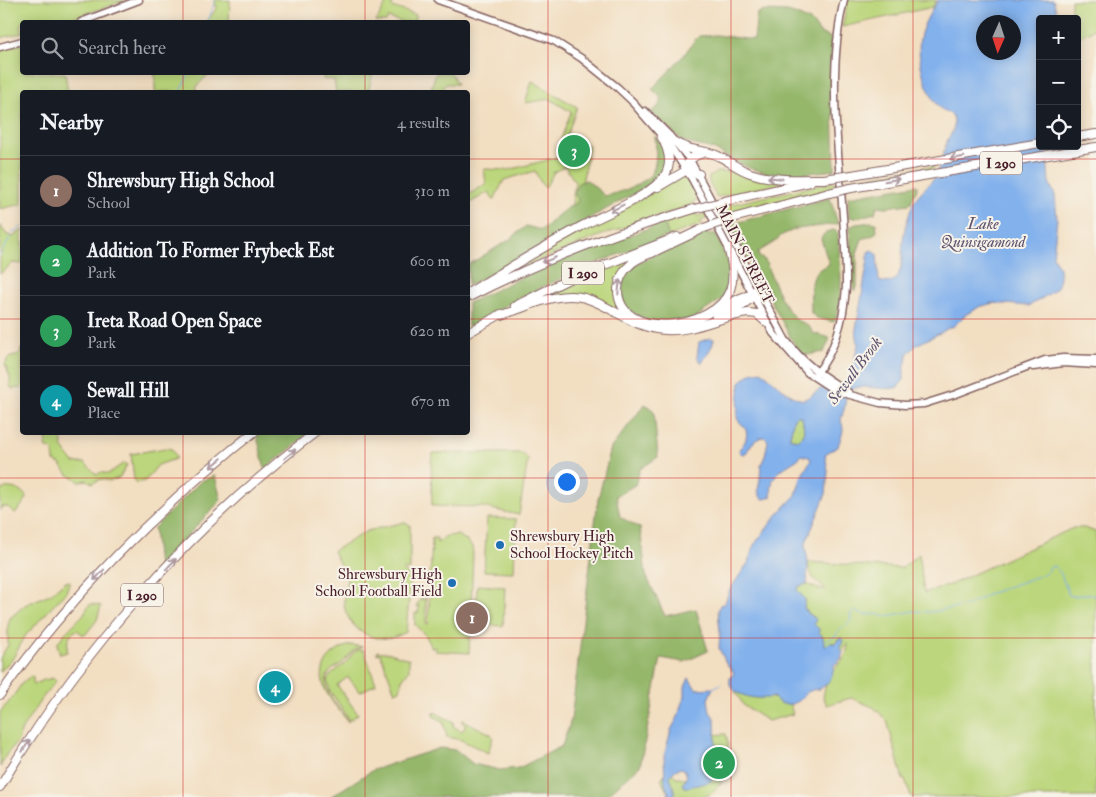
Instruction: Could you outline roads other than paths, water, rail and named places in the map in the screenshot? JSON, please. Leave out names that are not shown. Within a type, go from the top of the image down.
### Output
[{"type":"highway","points":[[1081,136],[1096,134]]},
{"type":"highway","points":[[639,197],[663,178],[668,170],[668,151],[661,136]]},
{"type":"highway","points":[[675,142],[686,149],[713,154],[755,175],[774,178],[824,180]]},
{"type":"highway","name":"I 290","points":[[470,297],[513,276],[584,246],[694,209],[782,187],[1036,144]]},
{"type":"highway","name":"I 290","points":[[470,332],[571,278],[665,240],[733,218],[829,192],[1096,147]]},
{"type":"highway","points":[[687,170],[690,160],[700,154],[713,154]]},
{"type":"highway","points":[[470,292],[582,226],[687,170],[699,174]]},
{"type":"highway","points":[[702,229],[630,265],[620,278],[618,295],[621,304],[628,312],[650,323],[661,325],[678,324],[692,322],[756,294]]},
{"type":"highway","points":[[704,317],[722,303],[730,291],[732,270],[728,248]]},
{"type":"highway","points":[[696,326],[738,307],[756,294]]},
{"type":"highway","points":[[497,316],[548,300],[568,297],[587,299],[646,328],[670,330],[696,326],[748,313],[757,314],[766,322]]},
{"type":"highway","name":"I 290","points":[[0,695],[71,606],[128,544],[199,477],[250,435]]},
{"type":"highway","name":"I 290","points":[[0,787],[27,744],[69,684],[150,586],[220,515],[312,435]]},
{"type":"main road","points":[[86,20],[139,0]]},
{"type":"main road","name":"MAIN STREET","points":[[438,0],[570,50],[648,115],[675,142],[699,174],[756,294],[766,322],[788,353],[815,375],[841,391],[885,404],[924,404],[956,394],[1045,360],[1068,360]]},
{"type":"main road","points":[[815,375],[827,359],[837,336],[846,292],[835,75],[836,45],[844,0]]},
{"type":"main road","name":"MAIN STREET","points":[[547,40],[621,92]]},
{"type":"main road","points":[[0,47],[20,42]]},
{"type":"main road","points":[[586,67],[598,72]]},
{"type":"main road","name":"MAIN STREET","points":[[633,102],[687,170],[728,248],[756,294],[785,339],[815,375]]},
{"type":"main road","points":[[1068,360],[1096,359]]},
{"type":"main road","points":[[1068,360],[1096,365]]},
{"type":"water","name":"Lake Quinsigamond","points":[[938,0],[1053,0],[1058,15],[1036,15],[1036,150],[1046,150],[1049,182],[1055,195],[1057,219],[1053,256],[1059,267],[1060,279],[1057,288],[1029,306],[993,303],[979,307],[965,315],[954,326],[918,344],[908,353],[904,380],[898,387],[890,389],[856,388],[846,396],[841,417],[843,431],[838,447],[825,455],[828,471],[826,494],[805,545],[808,562],[807,584],[799,586],[797,590],[805,599],[804,608],[816,619],[814,624],[823,637],[824,645],[835,643],[841,637],[843,641],[840,648],[843,651],[841,659],[834,665],[832,675],[824,686],[807,692],[794,703],[782,704],[774,697],[750,697],[738,693],[730,685],[730,678],[734,673],[726,663],[719,648],[718,610],[720,605],[725,603],[729,591],[748,563],[754,545],[777,515],[796,495],[802,475],[811,460],[809,457],[802,455],[780,471],[773,479],[771,497],[761,498],[758,490],[761,465],[768,441],[765,437],[758,439],[753,442],[746,453],[742,454],[739,451],[745,442],[747,434],[737,418],[740,382],[751,373],[761,371],[789,393],[800,399],[807,398],[822,388],[841,396],[848,388],[855,373],[854,361],[858,345],[856,329],[868,252],[872,250],[877,254],[879,281],[888,282],[895,280],[901,267],[904,231],[912,206],[917,196],[934,178],[954,125],[951,115],[938,106],[933,99],[922,72],[919,42],[926,21]],"holes":[[[797,415],[802,418],[804,428],[802,436],[797,440],[790,438],[794,418]]]},
{"type":"water","points":[[710,338],[714,339],[712,346],[702,363],[697,357],[699,342]]},
{"type":"water","points":[[689,678],[696,689],[713,688],[708,699],[710,712],[715,719],[716,750],[718,755],[716,774],[710,782],[685,787],[682,784],[686,777],[684,769],[674,771],[670,776],[675,793],[670,797],[665,784],[664,756],[671,730],[685,697],[685,687]]},
{"type":"waterway","points":[[209,20],[215,0]]},
{"type":"waterway","points":[[182,90],[188,75]]},
{"type":"waterway","points":[[0,256],[13,232],[20,228]]},
{"type":"waterway","points":[[822,643],[836,636],[840,628],[846,626],[852,619],[850,614],[854,611],[865,615],[887,616],[914,611],[930,612],[966,606],[991,593],[1047,573],[1050,567],[1054,566],[1061,574],[1069,595],[1089,594],[1096,596]]},
{"type":"waterway","name":"Sewall Brook","points":[[711,689],[721,684]]},
{"type":"place","name":"Ireta Road Open Space","points":[[574,151]]},
{"type":"place","name":"Shrewsbury High School Hockey Pitch","points":[[500,545]]},
{"type":"place","name":"Shrewsbury High School Football Field","points":[[452,583]]},
{"type":"place","name":"Shrewsbury High School","points":[[472,618]]},
{"type":"place","name":"Sewall Hill","points":[[275,687]]},
{"type":"place","name":"Addition To Former Frybeck Est","points":[[719,763]]}]
